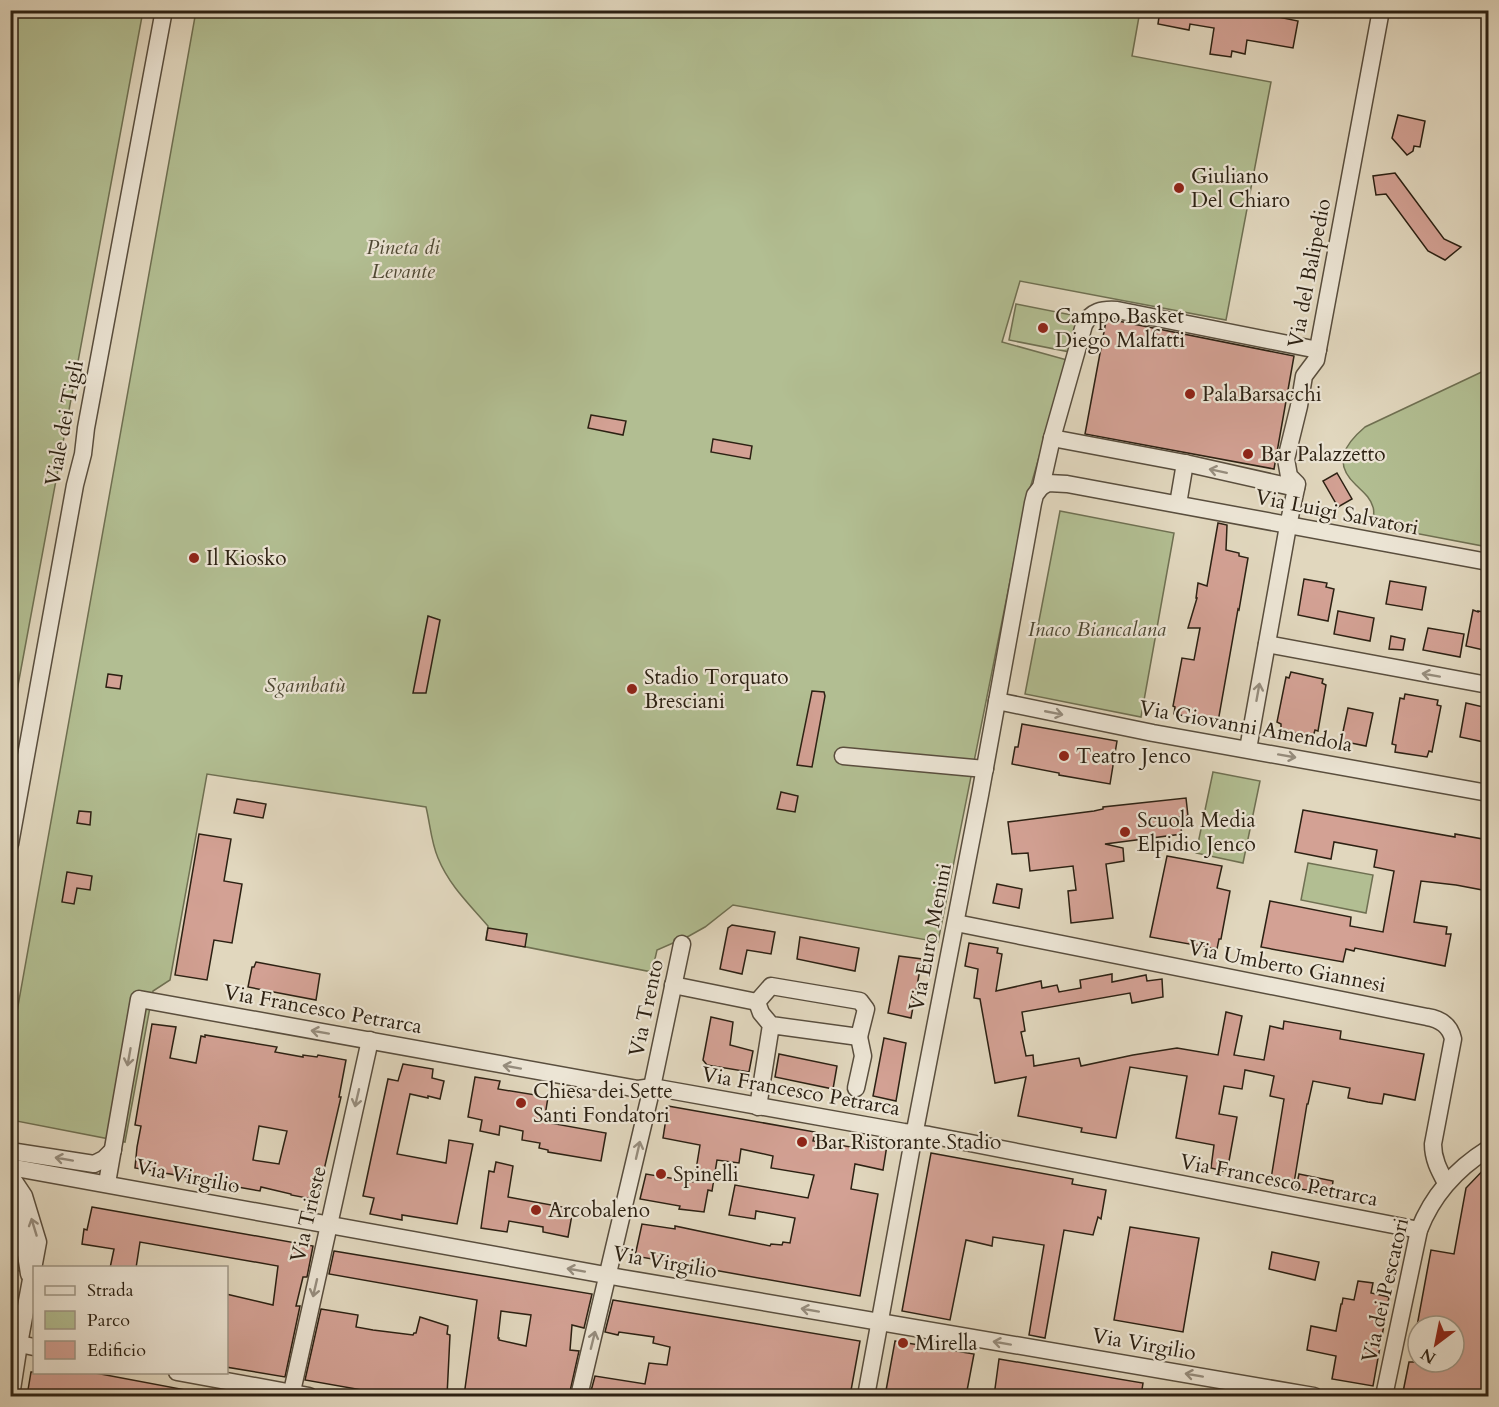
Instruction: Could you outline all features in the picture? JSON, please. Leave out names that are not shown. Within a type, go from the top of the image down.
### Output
[{"type":"street","name":"Viale dei Tigli","points":[[10,844],[164,10]]},
{"type":"street","name":"Via del Balipedio","points":[[1296,488],[1297,484],[1289,476],[1286,459],[1304,376],[1316,360],[1381,10]]},
{"type":"street","name":"Via Euro Menini","points":[[866,1396],[1033,503],[1041,487],[1052,438],[1087,318],[1100,310],[1117,310],[1318,350]]},
{"type":"street","name":"Via Luigi Salvatori","points":[[1052,438],[1296,488]]},
{"type":"street","points":[[1178,504],[1185,464]]},
{"type":"street","name":"Via Luigi Salvatori","points":[[1041,487],[1048,483],[1067,484],[1488,562]]},
{"type":"street","points":[[1248,749],[1296,488]]},
{"type":"street","points":[[1267,644],[1488,685]]},
{"type":"street","name":"Via Giovanni Amendola","points":[[997,701],[1153,733],[1488,793]]},
{"type":"street","points":[[843,756],[985,769]]},
{"type":"street","name":"Via Umberto Giannesi","points":[[956,923],[1442,1021],[1450,1029],[1453,1039],[1433,1151],[1435,1163],[1446,1183]]},
{"type":"street","name":"Via Trento","points":[[579,1396],[652,1087],[682,944]]},
{"type":"street","points":[[673,985],[758,1002]]},
{"type":"street","points":[[758,1002],[771,986],[860,1001],[866,1009],[859,1037],[863,1056],[856,1088]]},
{"type":"street","name":"Via Francesco Petrarca","points":[[113,1150],[139,999],[638,1089],[652,1087],[929,1135],[1419,1230]]},
{"type":"street","points":[[758,1002],[761,1013],[771,1024],[859,1037]]},
{"type":"street","points":[[758,1107],[771,1024]]},
{"type":"street","name":"Via Trieste","points":[[291,1395],[370,1040]]},
{"type":"street","name":"Via dei Pescatori","points":[[1384,1396],[1419,1230],[1430,1206],[1446,1183],[1463,1165],[1488,1149]]},
{"type":"street","points":[[10,1151],[94,1164],[104,1159],[113,1150]]},
{"type":"street","points":[[107,1183],[113,1150]]},
{"type":"street","name":"Via Virgilio","points":[[10,1167],[608,1275],[1314,1396]]},
{"type":"street","points":[[10,1175],[24,1196],[38,1238],[34,1266]]},
{"type":"street","points":[[10,1198],[18,1217],[30,1284]]},
{"type":"street","points":[[10,1396],[33,1272]]},
{"type":"street","points":[[187,1374],[291,1395],[309,1396]]},
{"type":"green space","points":[[10,11],[143,11],[11,723]]},
{"type":"green space","name":"Pineta di Levante","points":[[196,11],[1140,11],[1132,56],[1271,82],[1226,320],[1020,281],[1002,342],[1067,360],[1025,506],[938,942],[733,905],[705,927],[657,950],[652,972],[486,939],[488,926],[454,886],[438,858],[426,807],[207,774],[170,980],[153,991],[125,1142],[11,1120],[11,1045]]},
{"type":"green space","name":"Campo Basket Diego Malfatti","points":[[1016,304],[1077,316],[1070,352],[1009,340]]},
{"type":"green space","points":[[1488,369],[1488,547],[1372,525],[1374,512],[1372,503],[1344,469],[1344,454],[1352,440],[1365,427]]},
{"type":"green space","name":"Inaco Biancalana","points":[[1060,511],[1174,533],[1141,717],[1025,694]]},
{"type":"green space","points":[[1213,772],[1260,781],[1243,863],[1196,853]]},
{"type":"green space","points":[[1308,863],[1373,875],[1366,913],[1301,900]]},
{"type":"green space","points":[[10,1225],[13,1230],[22,1271],[11,1270]]},
{"type":"building","points":[[1160,10],[1279,10],[1278,17],[1298,21],[1293,48],[1247,40],[1245,54],[1232,51],[1231,57],[1210,54],[1214,28],[1190,24],[1189,30],[1158,24]]},
{"type":"building","points":[[1398,115],[1425,121],[1420,147],[1414,146],[1413,151],[1407,155],[1392,138]]},
{"type":"building","points":[[1395,173],[1444,239],[1461,247],[1445,260],[1428,251],[1386,194],[1376,195],[1373,176]]},
{"type":"building","name":"PalaBarsacchi","points":[[1113,320],[1294,356],[1274,469],[1085,434],[1106,321]]},
{"type":"building","points":[[591,415],[626,421],[623,435],[588,428]]},
{"type":"building","points":[[713,439],[752,446],[750,459],[711,452]]},
{"type":"building","points":[[1337,473],[1352,499],[1338,507],[1323,481]]},
{"type":"building","points":[[1218,523],[1227,525],[1226,550],[1248,558],[1218,722],[1174,714],[1175,707],[1173,706],[1182,658],[1194,660],[1200,628],[1188,628],[1197,598],[1198,583],[1207,586]]},
{"type":"building","points":[[1304,579],[1327,583],[1326,587],[1334,589],[1328,621],[1298,615]]},
{"type":"building","points":[[1390,581],[1426,587],[1422,610],[1386,604]]},
{"type":"building","points":[[1473,610],[1488,613],[1488,651],[1466,646]]},
{"type":"building","points":[[1338,611],[1374,618],[1370,641],[1334,634]]},
{"type":"building","points":[[428,616],[440,620],[426,693],[413,693]]},
{"type":"building","points":[[1428,628],[1464,634],[1460,657],[1423,650]]},
{"type":"building","points":[[1391,636],[1405,639],[1403,650],[1389,649]]},
{"type":"building","points":[[1291,672],[1323,679],[1322,683],[1326,685],[1318,731],[1315,730],[1313,737],[1281,730],[1281,724],[1277,722],[1286,677],[1289,678]]},
{"type":"building","points":[[108,674],[122,676],[120,689],[106,687]]},
{"type":"building","points":[[812,691],[824,692],[825,696],[812,767],[797,765]]},
{"type":"building","points":[[1405,694],[1438,700],[1437,705],[1441,706],[1432,752],[1429,751],[1427,757],[1395,752],[1396,745],[1392,744],[1400,698],[1404,699]]},
{"type":"building","points":[[1466,703],[1488,708],[1484,742],[1460,737]]},
{"type":"building","points":[[1348,708],[1373,713],[1366,746],[1341,741]]},
{"type":"building","name":"Teatro Jenco","points":[[1022,724],[1117,741],[1110,784],[1012,764]]},
{"type":"building","points":[[781,792],[798,796],[795,812],[777,809]]},
{"type":"building","points":[[1186,798],[1188,816],[1179,817],[1182,834],[1105,844],[1123,848],[1124,861],[1106,864],[1113,918],[1071,923],[1068,891],[1076,890],[1073,866],[1030,871],[1028,853],[1012,854],[1008,822],[1094,811],[1103,809],[1103,807]]},
{"type":"building","points":[[237,799],[266,804],[263,818],[234,813]]},
{"type":"building","points":[[1303,810],[1455,837],[1455,834],[1488,840],[1488,891],[1421,881],[1414,922],[1447,927],[1446,934],[1451,934],[1445,966],[1355,948],[1354,951],[1346,949],[1343,962],[1261,947],[1270,901],[1351,917],[1350,926],[1383,932],[1394,871],[1374,867],[1377,850],[1334,842],[1331,859],[1295,852]]},
{"type":"building","points":[[79,811],[91,812],[90,825],[77,823]]},
{"type":"building","points":[[199,834],[231,839],[224,881],[242,884],[232,943],[214,940],[207,980],[175,975]]},
{"type":"building","points":[[1167,856],[1222,866],[1217,888],[1230,891],[1217,949],[1150,937]]},
{"type":"building","points":[[67,872],[92,876],[90,890],[77,888],[74,904],[62,902]]},
{"type":"building","points":[[997,884],[1022,889],[1019,908],[993,903]]},
{"type":"building","points":[[732,925],[775,932],[771,954],[747,950],[742,974],[720,969],[728,928]]},
{"type":"building","points":[[488,928],[527,934],[525,947],[486,940]]},
{"type":"building","points":[[800,937],[859,948],[855,971],[797,959]]},
{"type":"building","points":[[969,943],[998,948],[997,953],[1002,954],[996,991],[1041,981],[1042,988],[1057,985],[1059,992],[1081,988],[1080,980],[1112,974],[1112,982],[1146,975],[1147,981],[1162,979],[1163,997],[1132,1003],[1130,993],[1022,1012],[1025,1031],[1021,1032],[1026,1056],[1033,1055],[1034,1066],[1079,1058],[1081,1066],[1177,1048],[1218,1055],[1226,1012],[1242,1016],[1234,1055],[1264,1060],[1270,1026],[1283,1029],[1284,1021],[1341,1031],[1340,1039],[1424,1054],[1415,1100],[1384,1094],[1382,1104],[1368,1102],[1348,1098],[1350,1088],[1313,1081],[1294,1183],[1271,1179],[1284,1099],[1270,1096],[1274,1076],[1245,1070],[1242,1089],[1224,1086],[1219,1114],[1237,1117],[1227,1172],[1211,1168],[1214,1145],[1176,1138],[1187,1076],[1130,1067],[1116,1138],[1081,1132],[1082,1128],[1018,1116],[1026,1077],[995,1083],[980,999],[974,998],[978,969],[965,966]]},
{"type":"building","points":[[899,956],[922,959],[911,1018],[888,1013]]},
{"type":"building","points":[[256,962],[320,974],[316,1000],[248,987],[252,967]]},
{"type":"building","points":[[711,1017],[733,1022],[730,1045],[753,1051],[749,1072],[707,1065],[703,1060]]},
{"type":"building","points":[[152,1024],[176,1027],[170,1058],[196,1063],[201,1036],[205,1037],[205,1035],[277,1047],[275,1052],[303,1057],[303,1055],[317,1057],[318,1055],[346,1060],[339,1097],[341,1097],[317,1200],[261,1187],[260,1191],[135,1168],[141,1126],[135,1125]],"holes":[[[259,1126],[287,1131],[279,1164],[253,1160]]]},
{"type":"building","points":[[884,1038],[906,1043],[896,1101],[873,1096]]},
{"type":"building","points":[[779,1054],[837,1066],[833,1089],[775,1077]]},
{"type":"building","points":[[403,1064],[433,1069],[432,1078],[444,1081],[440,1099],[410,1094],[397,1154],[446,1163],[449,1140],[473,1144],[457,1224],[402,1215],[402,1220],[370,1214],[374,1198],[363,1196],[388,1079],[398,1081]]},
{"type":"building","points":[[475,1077],[500,1081],[498,1089],[548,1097],[544,1122],[606,1133],[601,1161],[548,1152],[548,1150],[539,1148],[540,1143],[522,1140],[523,1131],[500,1126],[499,1135],[480,1131],[482,1120],[468,1117]]},
{"type":"building","points":[[668,1106],[815,1132],[813,1141],[857,1148],[858,1140],[887,1145],[883,1170],[855,1164],[851,1189],[878,1194],[860,1296],[635,1256],[642,1224],[675,1229],[675,1226],[770,1246],[771,1244],[782,1245],[783,1242],[790,1243],[795,1218],[756,1211],[755,1219],[729,1215],[735,1185],[808,1198],[814,1175],[771,1168],[773,1156],[741,1149],[739,1163],[717,1160],[712,1191],[708,1190],[704,1212],[679,1209],[680,1206],[640,1199],[646,1174],[694,1182],[700,1145],[663,1138]]},
{"type":"building","points":[[931,1153],[1073,1179],[1072,1184],[1106,1190],[1101,1219],[1098,1217],[1093,1235],[1064,1230],[1045,1338],[1029,1335],[1044,1245],[993,1237],[992,1246],[966,1240],[950,1320],[902,1311]]},
{"type":"building","points":[[496,1162],[513,1166],[508,1197],[573,1209],[568,1237],[543,1232],[543,1227],[509,1221],[507,1232],[481,1228],[489,1171],[494,1172]]},
{"type":"building","points":[[1488,1165],[1488,1396],[1426,1396],[1403,1392],[1407,1374],[1466,1374],[1466,1314],[1419,1314],[1431,1250],[1454,1254],[1466,1188]]},
{"type":"building","points":[[1299,1174],[1333,1181],[1331,1195],[1296,1188]]},
{"type":"building","points":[[92,1207],[313,1246],[307,1277],[303,1277],[296,1306],[300,1306],[285,1377],[228,1367],[228,1294],[273,1305],[278,1266],[140,1242],[136,1266],[110,1266],[114,1249],[82,1244],[84,1229],[87,1230]]},
{"type":"building","points":[[1130,1227],[1199,1238],[1183,1332],[1114,1320]]},
{"type":"building","points":[[334,1251],[592,1294],[584,1328],[572,1325],[570,1350],[579,1351],[569,1396],[464,1396],[477,1300],[329,1274]],"holes":[[[501,1311],[531,1315],[526,1346],[499,1340]]]},
{"type":"building","points":[[1272,1252],[1319,1262],[1315,1280],[1269,1269]]},
{"type":"building","points":[[1358,1281],[1373,1283],[1371,1293],[1389,1297],[1373,1386],[1332,1379],[1336,1356],[1307,1350],[1311,1326],[1336,1331],[1343,1298],[1354,1300]]},
{"type":"building","points":[[613,1300],[860,1341],[850,1396],[611,1396],[612,1394],[591,1391],[595,1376],[645,1384],[649,1363],[667,1365],[670,1347],[653,1343],[654,1337],[605,1332]]},
{"type":"building","points":[[321,1309],[358,1315],[356,1327],[373,1330],[413,1335],[416,1333],[420,1317],[448,1326],[447,1334],[450,1335],[447,1396],[396,1396],[305,1380]]},
{"type":"building","points":[[895,1341],[974,1354],[966,1396],[885,1396]]},
{"type":"building","points":[[999,1359],[1143,1383],[1141,1396],[994,1396]]},
{"type":"building","points":[[31,1372],[33,1374],[101,1374],[186,1390],[186,1396],[27,1396]]},
{"type":"place","name":"Giuliano Del Chiaro","points":[[1179,188]]},
{"type":"place","name":"Campo Basket Diego Malfatti","points":[[1043,328]]},
{"type":"place","name":"PalaBarsacchi","points":[[1190,394]]},
{"type":"place","name":"Bar Palazzetto","points":[[1248,454]]},
{"type":"place","name":"Il Kiosko","points":[[194,558]]},
{"type":"place","name":"Stadio Torquato Bresciani","points":[[632,689]]},
{"type":"place","name":"Teatro Jenco","points":[[1064,756]]},
{"type":"place","name":"Scuola Media Elpidio Jenco","points":[[1125,832]]},
{"type":"place","name":"Chiesa dei Sette Santi Fondatori","points":[[521,1103]]},
{"type":"place","name":"Bar Ristorante Stadio","points":[[802,1142]]},
{"type":"place","name":"Spinelli","points":[[661,1174]]},
{"type":"place","name":"Arcobaleno","points":[[536,1210]]},
{"type":"place","name":"Mirella","points":[[903,1343]]},
{"type":"park label","name":"Sgambatù","points":[[305,685]]}]
